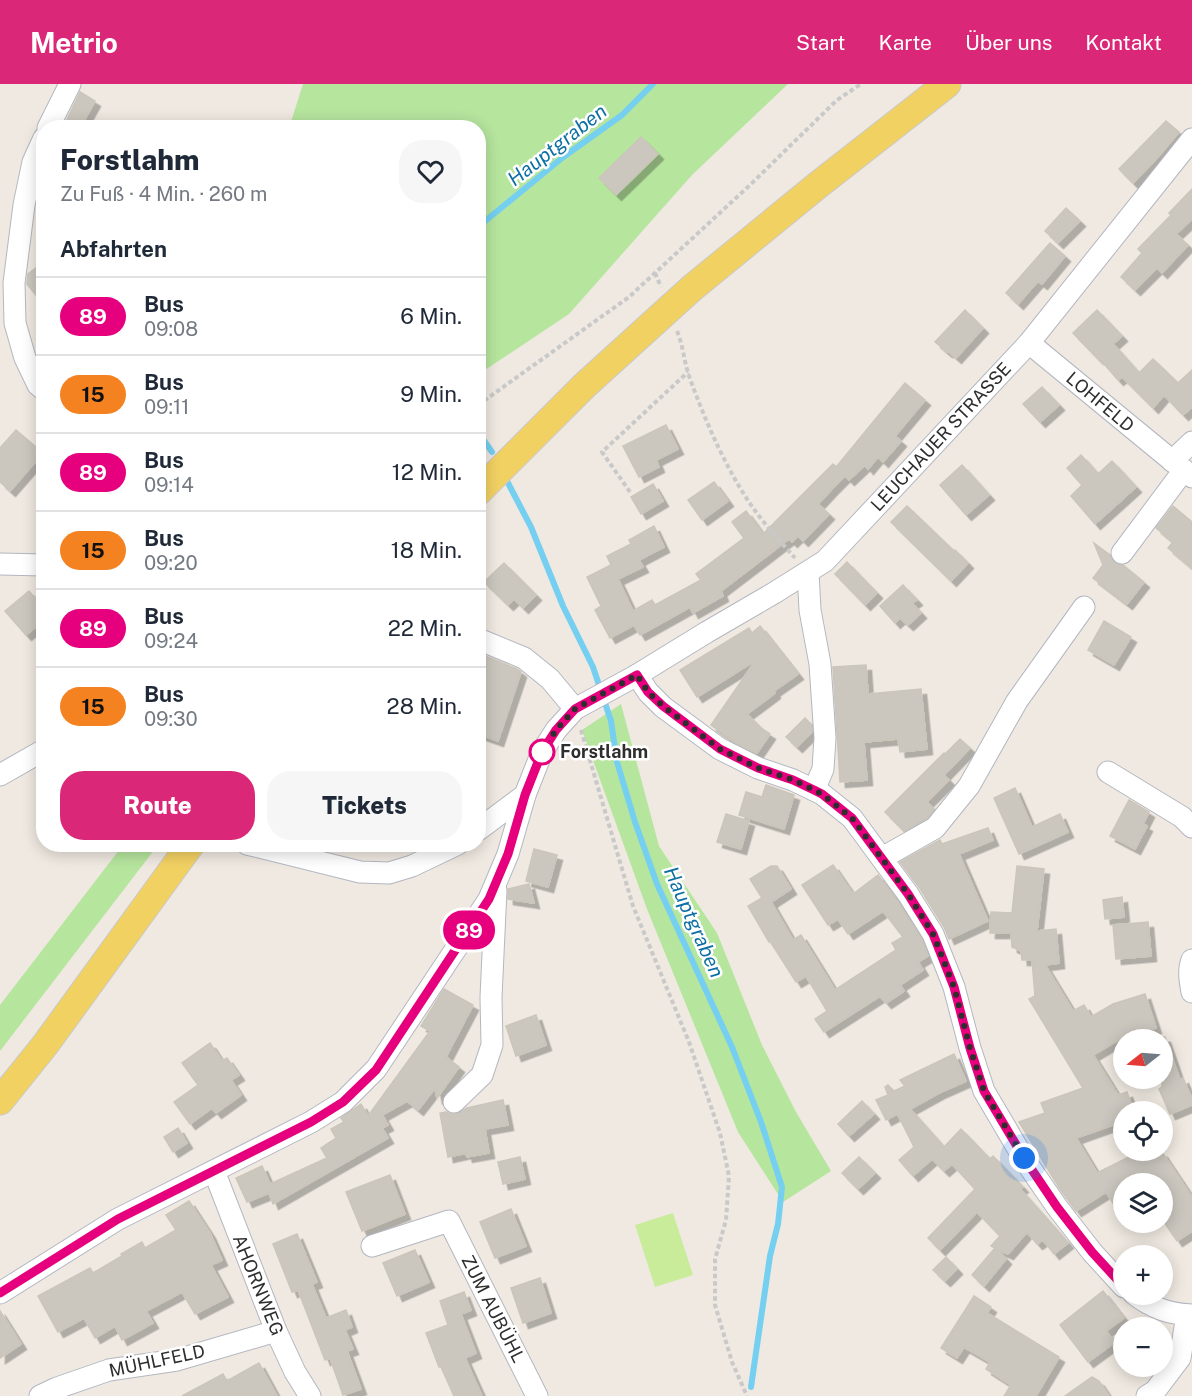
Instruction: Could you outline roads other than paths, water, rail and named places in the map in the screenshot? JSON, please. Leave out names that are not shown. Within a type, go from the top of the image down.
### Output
[{"type":"main road","points":[[486,484],[584,386],[692,288],[947,84]]},
{"type":"main road","points":[[0,1101],[45,1045],[185,852]]},
{"type":"street","points":[[52,120],[70,84]]},
{"type":"street","name":"LEUCHAUER STRASSE","points":[[0,1293],[118,1219],[311,1122],[343,1102],[376,1070],[489,899],[508,854],[525,795],[542,752],[556,730],[575,709],[774,594],[825,561],[1029,343],[1192,139]]},
{"type":"street","points":[[36,155],[24,205],[14,284],[15,323],[22,350],[36,381]]},
{"type":"street","name":"LOHFELD","points":[[1029,343],[1183,469]]},
{"type":"street","points":[[1122,553],[1183,469],[1192,442]]},
{"type":"street","points":[[0,564],[36,565]]},
{"type":"street","points":[[808,572],[810,610],[820,664],[825,738],[823,769],[814,790]]},
{"type":"street","points":[[882,858],[935,828],[969,786],[1017,701],[1083,607]]},
{"type":"street","points":[[486,642],[524,658],[550,679],[575,709]]},
{"type":"street","points":[[637,675],[648,692],[663,706],[720,749],[758,768],[793,780],[822,794],[852,818],[908,894],[933,934],[954,987],[984,1091],[1024,1158],[1057,1207],[1113,1275]]},
{"type":"street","points":[[0,775],[36,755]]},
{"type":"street","points":[[1108,772],[1182,817],[1192,826]]},
{"type":"street","points":[[486,824],[525,795]]},
{"type":"street","points":[[279,852],[360,872],[389,873],[412,866],[441,852]]},
{"type":"street","points":[[454,1102],[482,1075],[492,1045],[491,997],[497,880]]},
{"type":"street","points":[[1192,960],[1190,979],[1192,992]]},
{"type":"street","name":"AHORNWEG","points":[[214,1171],[276,1331],[295,1372],[310,1396]]},
{"type":"street","name":"ZUM AUBÜHL","points":[[372,1246],[449,1221],[537,1396]]},
{"type":"street","points":[[1147,1396],[1155,1391],[1180,1358],[1187,1340],[1190,1315],[1175,1314],[1148,1305]]},
{"type":"street","name":"MÜHLFELD","points":[[40,1396],[109,1370],[177,1360],[276,1331]]},
{"type":"waterway","name":"Hauptgraben","points":[[486,220],[562,158],[622,115],[653,84]]},
{"type":"waterway","name":"Hauptgraben","points":[[486,443],[492,452]]},
{"type":"waterway","name":"Hauptgraben","points":[[507,481],[531,527],[563,606],[593,667],[611,721],[617,762],[657,884],[732,1047],[761,1122],[782,1187],[751,1387]]},
{"type":"place","name":"Forstlahm","points":[[542,752]]}]
